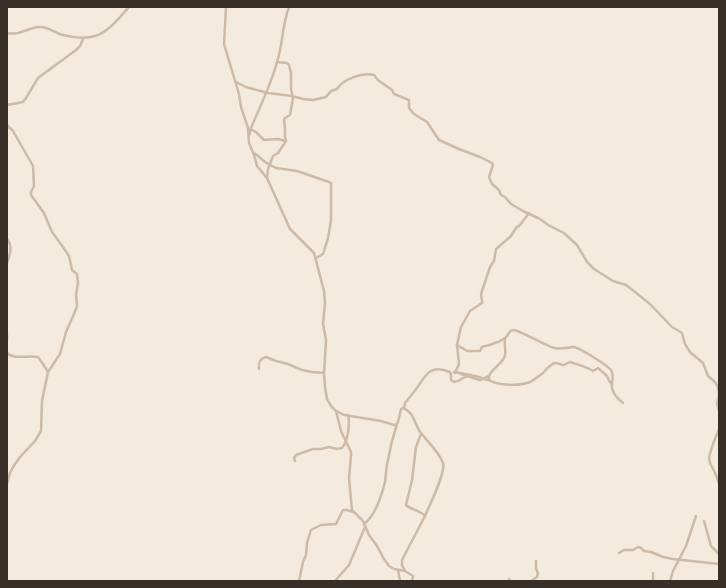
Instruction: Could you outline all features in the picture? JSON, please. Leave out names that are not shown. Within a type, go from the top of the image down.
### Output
[{"type":"street","points":[[7,33],[17,34],[35,27],[42,27],[63,35],[83,39],[95,37],[102,34],[116,22],[129,7]]},
{"type":"street","points":[[226,7],[224,44],[236,82],[241,107],[249,130],[249,144],[258,168],[267,178],[290,229],[312,251],[316,258],[324,294],[323,324],[326,340],[324,374],[328,399],[336,412],[340,427],[351,454],[350,485],[351,507],[353,512]]},
{"type":"street","points":[[249,130],[266,92],[277,62],[285,18],[289,7]]},
{"type":"street","points":[[7,105],[25,101],[38,78],[76,50],[80,46],[83,39]]},
{"type":"street","points":[[267,178],[273,155],[278,154],[286,141],[284,120],[290,115],[293,99],[289,65],[287,63],[277,62]]},
{"type":"street","points":[[236,82],[246,87],[266,92],[313,100],[326,97],[331,91],[337,89],[339,85],[344,82],[365,74],[374,75],[383,85],[392,90],[394,94],[408,100],[410,102],[409,108],[414,114],[427,122],[439,140],[458,149],[480,156],[492,163],[493,165],[489,177],[492,184],[511,204],[543,220],[548,225],[562,232],[576,243],[587,262],[594,270],[614,281],[626,285],[650,304],[672,327],[682,333],[685,344],[690,352],[703,363],[708,376],[718,387],[719,394],[717,404],[719,410]]},
{"type":"street","points":[[7,125],[13,130],[33,166],[34,186],[31,195],[44,213],[52,232],[69,256],[72,270],[78,276],[76,310],[66,332],[60,354],[48,372],[42,401],[41,431],[35,441],[13,467],[7,484]]},
{"type":"street","points":[[249,130],[256,132],[264,140],[278,139],[286,141]]},
{"type":"street","points":[[253,153],[270,165],[297,171],[332,184],[329,236],[323,254],[316,258]]},
{"type":"street","points":[[455,373],[459,364],[457,345],[461,327],[471,310],[482,303],[480,294],[490,267],[493,263],[496,249],[511,236],[516,228],[530,213]]},
{"type":"street","points":[[7,239],[10,246],[7,263]]},
{"type":"street","points":[[457,345],[467,351],[480,352],[482,346],[493,344],[505,338],[511,330],[516,330],[549,346],[558,348],[579,348],[609,368],[612,373],[614,393],[622,403]]},
{"type":"street","points":[[7,334],[7,340]]},
{"type":"street","points":[[461,374],[480,380],[488,376],[504,357],[505,338]]},
{"type":"street","points":[[7,353],[13,357],[38,357],[48,372]]},
{"type":"street","points":[[259,369],[260,360],[266,357],[304,370],[324,374]]},
{"type":"street","points":[[334,581],[349,565],[365,525],[373,514],[383,490],[388,456],[400,411],[404,408],[408,399],[428,372],[431,370],[443,369],[455,373],[468,374],[501,384],[516,385],[524,384],[535,379],[552,364],[556,363],[564,365],[570,362],[587,367],[593,371],[598,368],[607,376],[609,382],[612,384]]},
{"type":"street","points":[[450,372],[451,380],[454,382],[471,375]]},
{"type":"street","points":[[488,376],[489,380]]},
{"type":"street","points":[[404,408],[411,414],[417,428],[442,461],[444,467],[425,516],[402,560],[402,565],[405,571]]},
{"type":"street","points":[[336,412],[394,425],[397,424]]},
{"type":"street","points":[[295,461],[294,458],[296,455],[313,449],[329,447],[340,449],[343,447],[346,441],[349,422],[348,415]]},
{"type":"street","points":[[719,429],[709,460],[719,484]]},
{"type":"street","points":[[421,434],[416,447],[412,480],[406,505],[407,507],[422,513],[425,516]]},
{"type":"street","points":[[299,581],[311,530],[321,525],[336,524],[343,510],[353,512],[360,518],[386,562],[392,568],[405,571],[413,576],[412,581]]},
{"type":"street","points":[[670,581],[673,571],[686,546],[696,516]]},
{"type":"street","points":[[704,521],[711,546],[719,554]]},
{"type":"street","points":[[619,553],[624,550],[633,550],[638,548],[663,557],[719,564]]},
{"type":"street","points":[[531,581],[537,577],[538,574],[536,561]]},
{"type":"street","points":[[398,570],[400,581]]},
{"type":"street","points":[[653,573],[653,581]]}]
